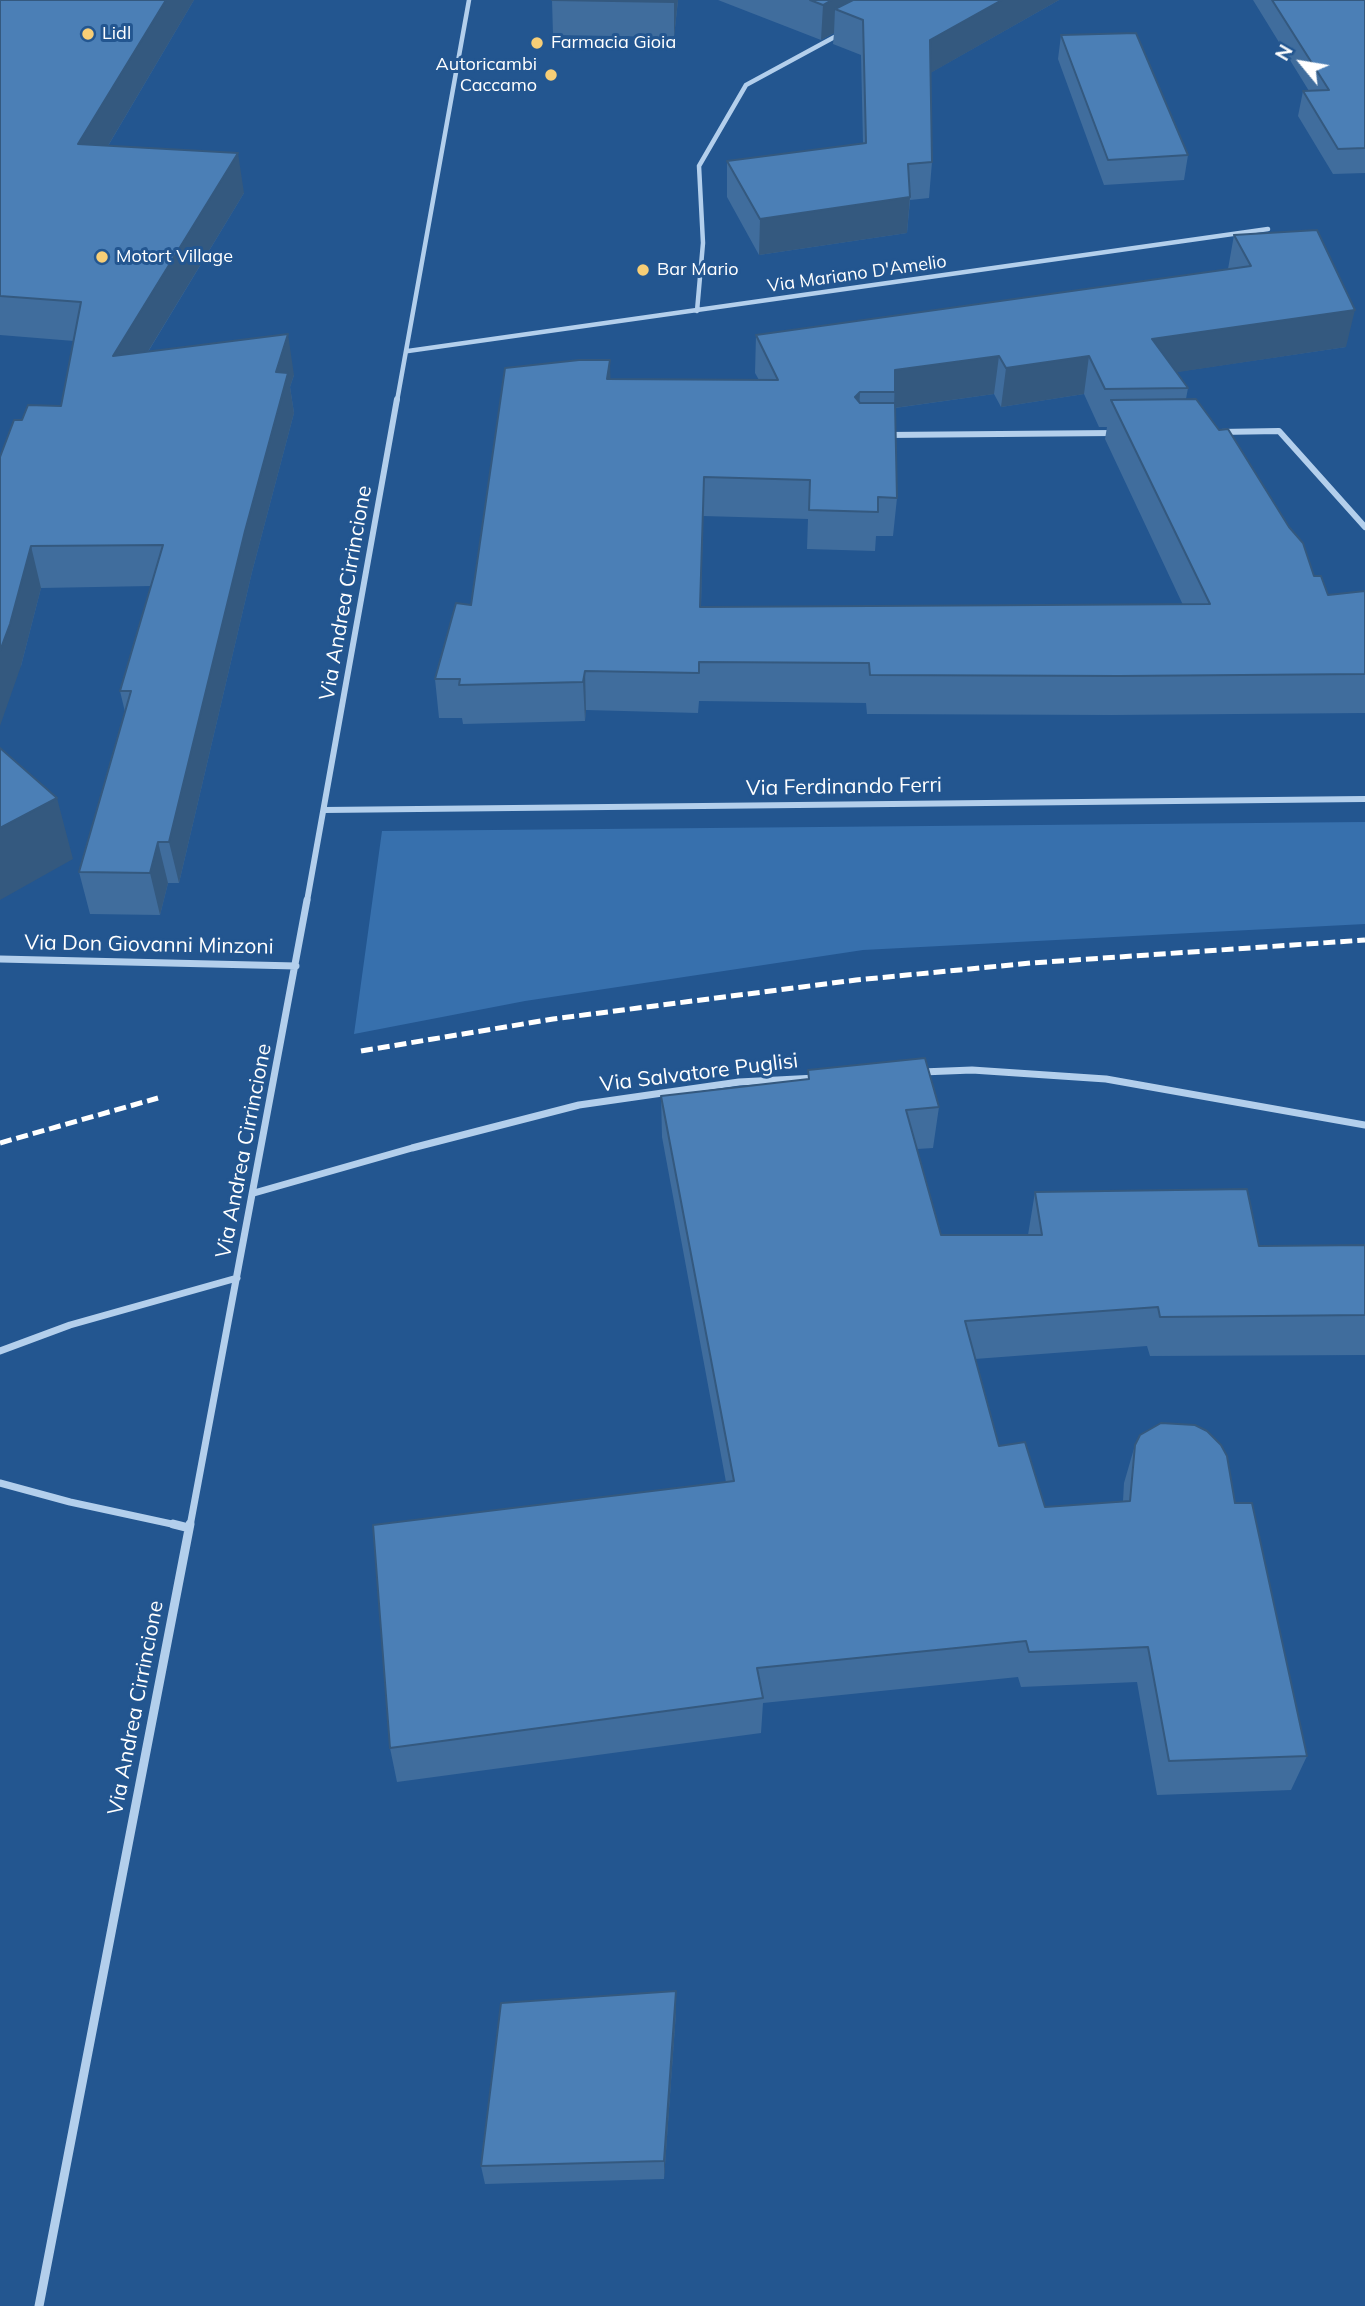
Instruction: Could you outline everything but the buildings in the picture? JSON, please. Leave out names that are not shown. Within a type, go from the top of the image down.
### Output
[{"type":"street","name":"Via Andrea Cirrincione","points":[[39,2306],[254,1193],[408,351],[469,0]]},
{"type":"street","points":[[696,311],[703,243],[699,166],[746,85],[849,29]]},
{"type":"street","name":"Via Mariano D'Amelio","points":[[408,351],[1268,229]]},
{"type":"street","points":[[1211,432],[1279,431],[1365,527]]},
{"type":"street","points":[[885,435],[1116,433]]},
{"type":"street","name":"Via Ferdinando Ferri","points":[[324,810],[1365,799]]},
{"type":"street","name":"Via Don Giovanni Minzoni","points":[[0,959],[296,966]]},
{"type":"street","points":[[917,1073],[972,1070],[1106,1079],[1365,1125]]},
{"type":"street","name":"Via Salvatore Puglisi","points":[[254,1193],[412,1147],[579,1105],[739,1082],[821,1078]]},
{"type":"street","points":[[0,1351],[70,1325],[237,1278]]},
{"type":"street","points":[[0,1483],[189,1528]]},
{"type":"shaded area","points":[[1365,822],[1365,924],[863,950],[525,1001],[354,1034],[382,831]]},
{"type":"railway","points":[[361,1051],[553,1019],[856,980],[1031,963],[1365,940]]},
{"type":"railway","points":[[0,1143],[158,1098]]},
{"type":"place","name":"Lidl","points":[[88,34]]},
{"type":"place","name":"Farmacia Gioia","points":[[537,43]]},
{"type":"place","name":"Autoricambi Caccamo","points":[[551,75]]},
{"type":"place","name":"Motort Village","points":[[102,257]]},
{"type":"place","name":"Bar Mario","points":[[643,270]]}]
